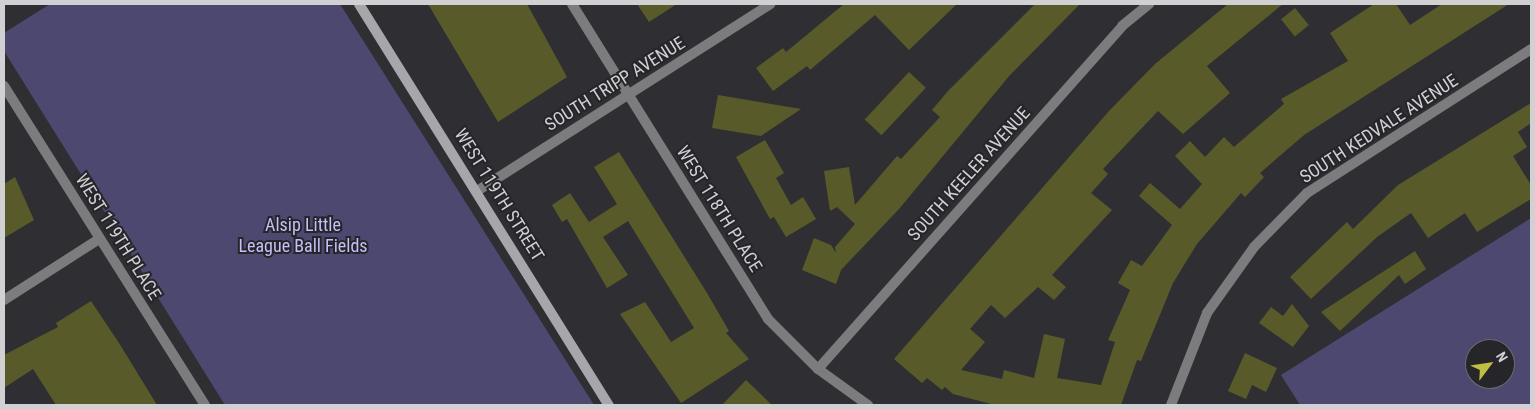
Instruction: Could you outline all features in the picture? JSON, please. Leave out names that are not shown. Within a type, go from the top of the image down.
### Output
[{"type":"street","name":"WEST 119TH STREET","points":[[359,4],[609,405]]},
{"type":"street","name":"WEST 118TH PLACE","points":[[572,4],[768,319],[818,369],[868,405]]},
{"type":"street","name":"SOUTH TRIPP AVENUE","points":[[477,191],[770,4]]},
{"type":"street","name":"SOUTH KEELER AVENUE","points":[[818,369],[1122,26],[1150,4]]},
{"type":"street","name":"SOUTH KEDVALE AVENUE","points":[[1171,405],[1207,313],[1254,247],[1307,193],[1531,49]]},
{"type":"street","name":"WEST 119TH PLACE","points":[[4,86],[204,405]]},
{"type":"street","points":[[4,300],[100,239]]},
{"type":"green space","name":"Alsip Little League Ball Fields","points":[[50,4],[340,4],[594,405],[225,405],[4,51],[4,33]]},
{"type":"green space","points":[[1531,218],[1531,405],[1300,405],[1281,375]]},
{"type":"building","points":[[428,4],[527,4],[567,77],[498,122]]},
{"type":"building","points":[[637,4],[677,4],[649,22]]},
{"type":"building","points":[[844,4],[957,4],[909,50],[875,15],[810,70],[807,66],[773,91],[756,68],[783,48],[786,52]]},
{"type":"building","points":[[1035,4],[1080,4],[1010,75],[899,209],[841,270],[836,284],[802,270],[814,238],[831,245],[836,253],[835,247],[855,224],[837,207],[830,211],[824,171],[849,167],[855,205],[897,156],[901,159],[940,117],[932,110],[948,91]]},
{"type":"building","points":[[1228,4],[1283,4],[1207,66],[1230,93],[1183,134],[1158,111],[1103,169],[1108,174],[1091,193],[1112,210],[1052,275],[1066,287],[1054,300],[1038,287],[1005,318],[991,305],[970,329],[985,342],[961,370],[1002,379],[1004,370],[1034,378],[1044,334],[1065,339],[1057,378],[1101,385],[1115,342],[1108,340],[1130,290],[1118,283],[1131,260],[1142,266],[1172,225],[1139,196],[1150,183],[1180,209],[1202,184],[1175,156],[1190,141],[1205,157],[1224,137],[1234,147],[1284,104],[1281,99],[1348,61],[1330,33],[1374,4],[1396,4],[1410,25],[1442,4],[1509,4],[1304,135],[1260,173],[1264,177],[1245,197],[1241,193],[1197,244],[1173,283],[1141,361],[1137,360],[1121,405],[995,405],[953,394],[945,387],[942,390],[927,378],[922,383],[894,359],[1109,111],[1155,64]]},
{"type":"building","points":[[1295,8],[1309,25],[1295,36],[1281,19]]},
{"type":"building","points":[[909,72],[926,88],[881,135],[865,120]]},
{"type":"building","points":[[718,95],[801,109],[761,136],[712,128]]},
{"type":"building","points":[[1531,103],[1531,123],[1518,132],[1527,147],[1513,156],[1531,185],[1531,199],[1477,232],[1465,213],[1428,238],[1411,213],[1377,237],[1311,299],[1290,277],[1347,222],[1353,229],[1398,185]]},
{"type":"building","points":[[765,140],[784,173],[776,178],[791,205],[803,197],[816,219],[786,237],[774,217],[770,219],[736,157]]},
{"type":"building","points":[[619,152],[707,293],[729,331],[726,333],[749,359],[681,403],[620,314],[645,302],[671,342],[694,328],[628,221],[603,237],[628,275],[607,288],[567,219],[562,222],[552,205],[570,193],[589,222],[617,204],[594,167]]},
{"type":"building","points":[[15,177],[34,220],[4,238],[4,184]]},
{"type":"building","points":[[1415,251],[1426,269],[1405,284],[1399,275],[1340,331],[1321,312]]},
{"type":"building","points":[[91,301],[157,405],[56,405],[33,369],[4,388],[4,355],[58,327],[56,323]]},
{"type":"building","points":[[1292,304],[1309,326],[1293,347],[1259,323],[1271,307],[1283,316]]},
{"type":"building","points":[[1245,353],[1277,368],[1266,392],[1252,385],[1246,399],[1228,391]]},
{"type":"building","points":[[746,380],[772,405],[722,405]]}]
